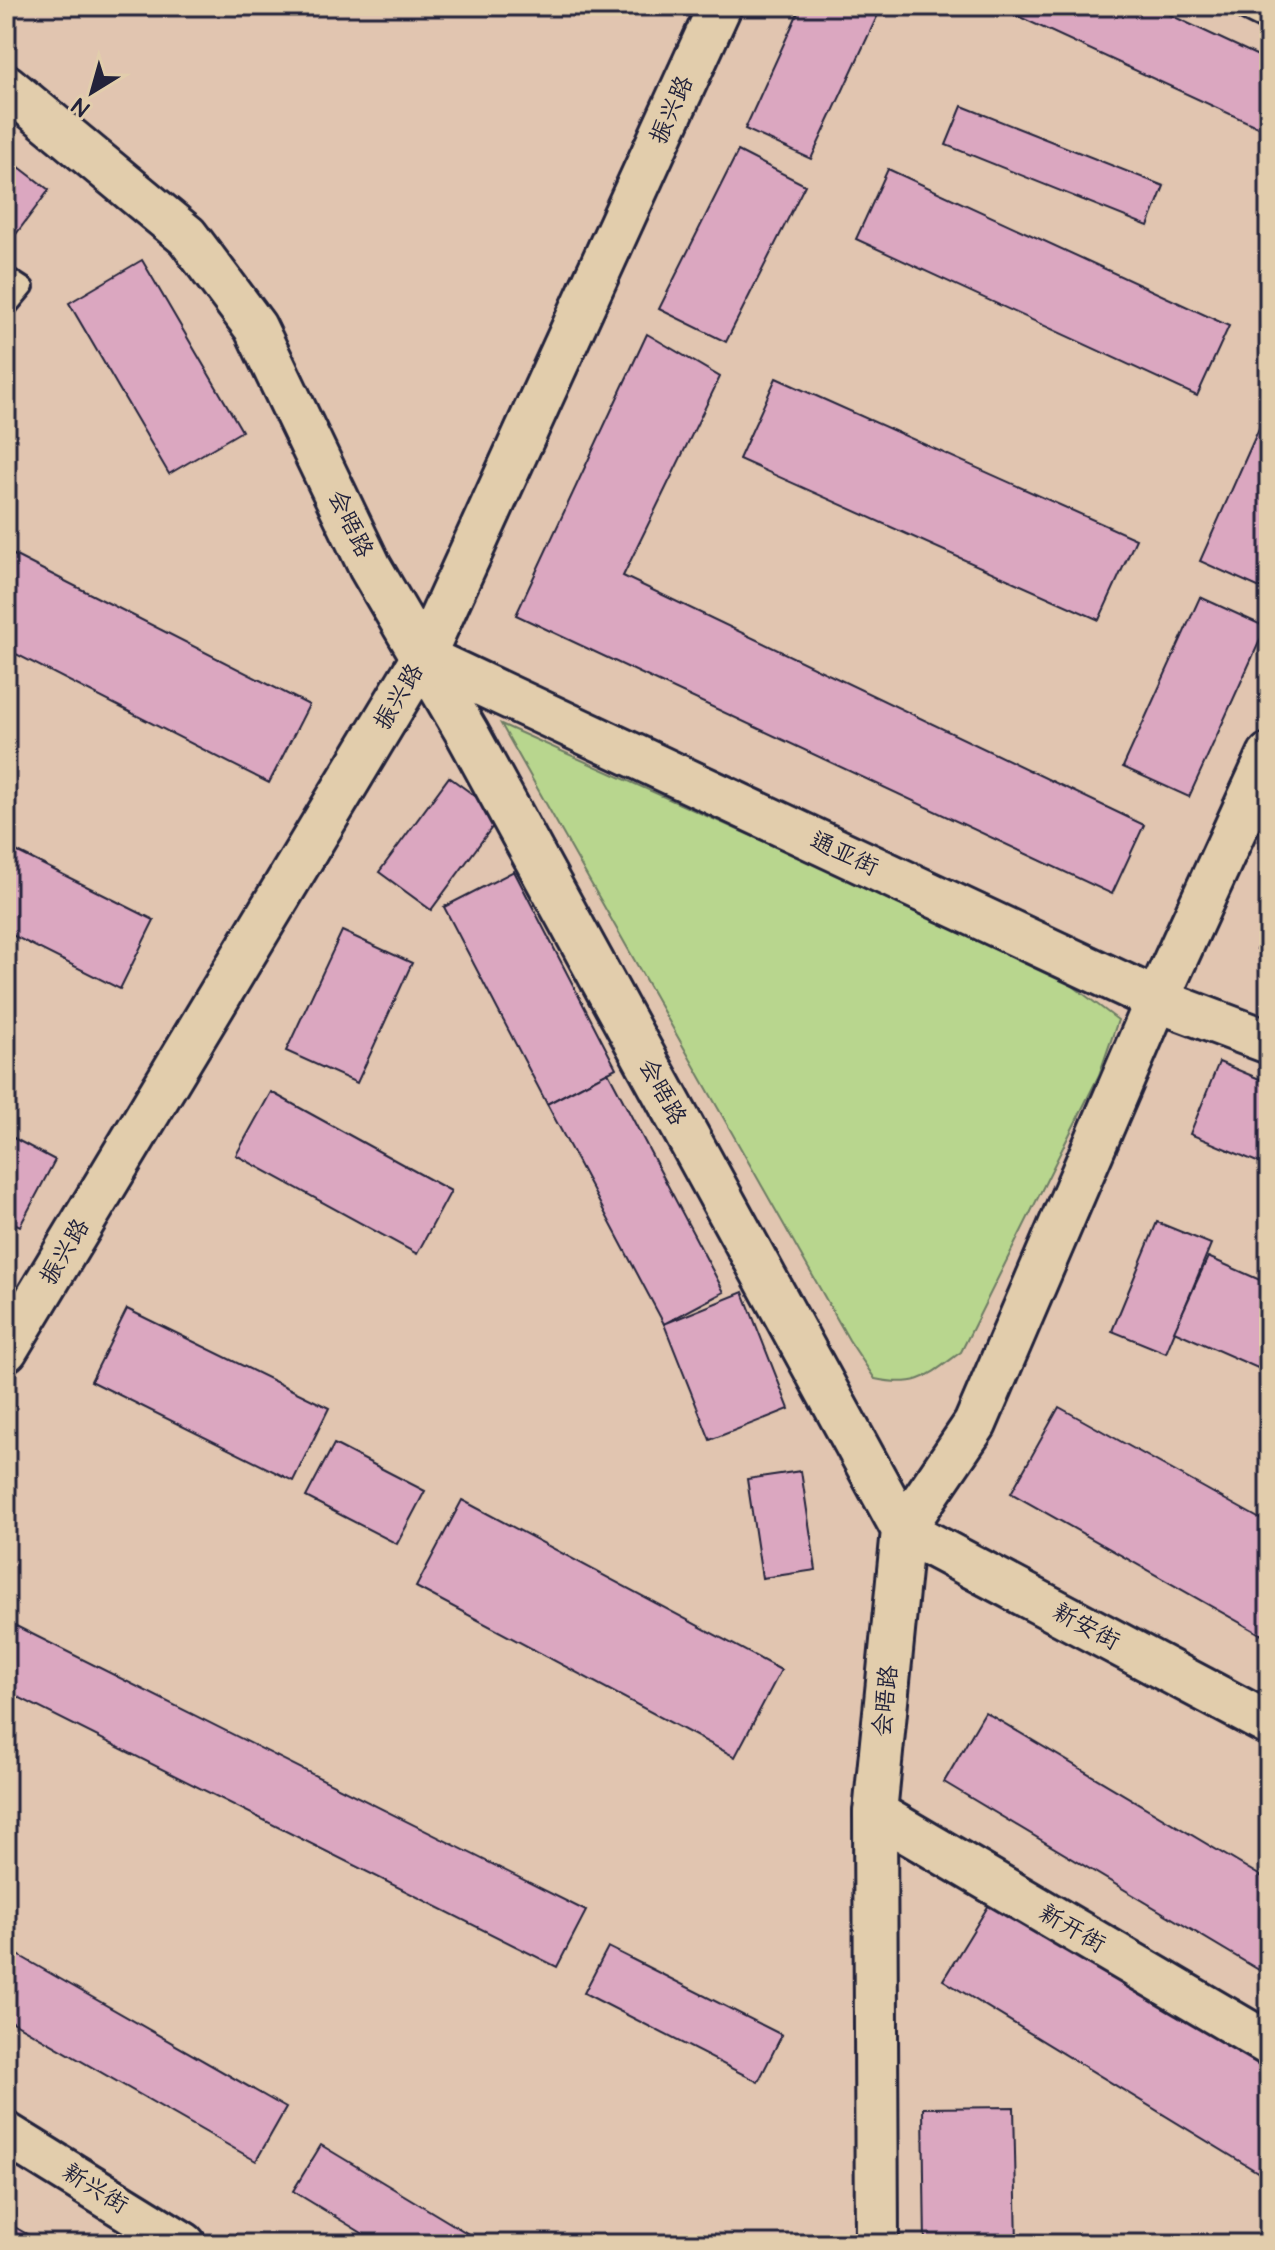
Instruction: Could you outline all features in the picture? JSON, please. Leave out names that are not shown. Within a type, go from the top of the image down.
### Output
[{"type":"street","name":"振兴路","points":[[6,1350],[423,657],[720,6]]},
{"type":"street","points":[[1249,6],[1269,16]]},
{"type":"street","name":"会晤路","points":[[6,86],[187,236],[255,327],[370,567],[467,733],[903,1530],[875,1813],[877,2244]]},
{"type":"street","name":"通亚街","points":[[423,657],[1157,1000],[1269,1042]]},
{"type":"street","points":[[903,1530],[975,1424],[1157,1000],[1269,755]]},
{"type":"street","name":"新安街","points":[[903,1530],[1269,1724]]},
{"type":"street","name":"新开街","points":[[875,1813],[1269,2044]]},
{"type":"street","name":"新兴街","points":[[6,2134],[184,2244]]},
{"type":"lane","points":[[6,274],[26,287],[6,311]]},
{"type":"green space","points":[[501,724],[1053,971],[1118,1020],[1099,1075],[961,1352],[940,1368],[912,1381],[875,1379],[849,1340]]},
{"type":"building","points":[[801,6],[882,6],[811,159],[745,129]]},
{"type":"building","points":[[996,6],[1151,6],[1269,61],[1269,132]]},
{"type":"building","points":[[962,106],[1164,186],[1148,226],[946,145]]},
{"type":"building","points":[[738,151],[805,185],[726,342],[659,309]]},
{"type":"building","points":[[6,157],[49,190],[7,246],[6,244]]},
{"type":"building","points":[[888,169],[1229,326],[1197,396],[856,239]]},
{"type":"building","points":[[142,260],[242,431],[169,474],[69,303]]},
{"type":"building","points":[[647,334],[720,377],[623,576],[1144,825],[1112,894],[516,615]]},
{"type":"building","points":[[776,378],[1136,539],[1099,620],[739,459]]},
{"type":"building","points":[[1269,406],[1269,592],[1200,561]]},
{"type":"building","points":[[6,551],[309,705],[269,783],[6,649]]},
{"type":"building","points":[[1200,597],[1266,627],[1189,797],[1123,767]]},
{"type":"building","points":[[449,777],[501,815],[431,910],[379,872]]},
{"type":"building","points":[[6,846],[154,920],[120,989],[6,932]]},
{"type":"building","points":[[514,871],[616,1068],[547,1104],[444,907]]},
{"type":"building","points":[[1269,919],[1269,954],[1257,949]]},
{"type":"building","points":[[342,931],[412,963],[357,1083],[286,1051]]},
{"type":"building","points":[[1219,1062],[1269,1083],[1269,1167],[1190,1134]]},
{"type":"building","points":[[608,1072],[724,1292],[664,1324],[547,1104]]},
{"type":"building","points":[[271,1092],[451,1191],[417,1254],[236,1155]]},
{"type":"building","points":[[6,1134],[55,1160],[20,1226],[6,1219]]},
{"type":"building","points":[[1157,1222],[1211,1244],[1166,1353],[1112,1331]]},
{"type":"building","points":[[1208,1257],[1269,1284],[1269,1373],[1174,1331]]},
{"type":"building","points":[[743,1292],[789,1409],[710,1440],[664,1324]]},
{"type":"building","points":[[127,1309],[329,1408],[293,1481],[91,1381]]},
{"type":"building","points":[[1059,1407],[1269,1524],[1269,1639],[1011,1493]]},
{"type":"building","points":[[334,1444],[425,1491],[397,1544],[306,1497]]},
{"type":"building","points":[[801,1471],[816,1570],[762,1578],[747,1479]]},
{"type":"building","points":[[462,1500],[781,1670],[735,1757],[416,1587]]},
{"type":"building","points":[[6,1621],[586,1911],[557,1967],[6,1691]]},
{"type":"building","points":[[985,1712],[1269,1881],[1269,1976],[944,1782]]},
{"type":"building","points":[[995,1895],[1269,2061],[1269,2179],[943,1980]]},
{"type":"building","points":[[608,1947],[782,2035],[758,2082],[584,1993]]},
{"type":"building","points":[[6,1948],[286,2108],[256,2161],[6,2018]]},
{"type":"building","points":[[1014,2107],[1017,2244],[925,2244],[923,2108]]},
{"type":"building","points":[[321,2145],[485,2244],[380,2244],[293,2191]]},
{"type":"building","points":[[6,2222],[44,2244],[6,2244]]}]
